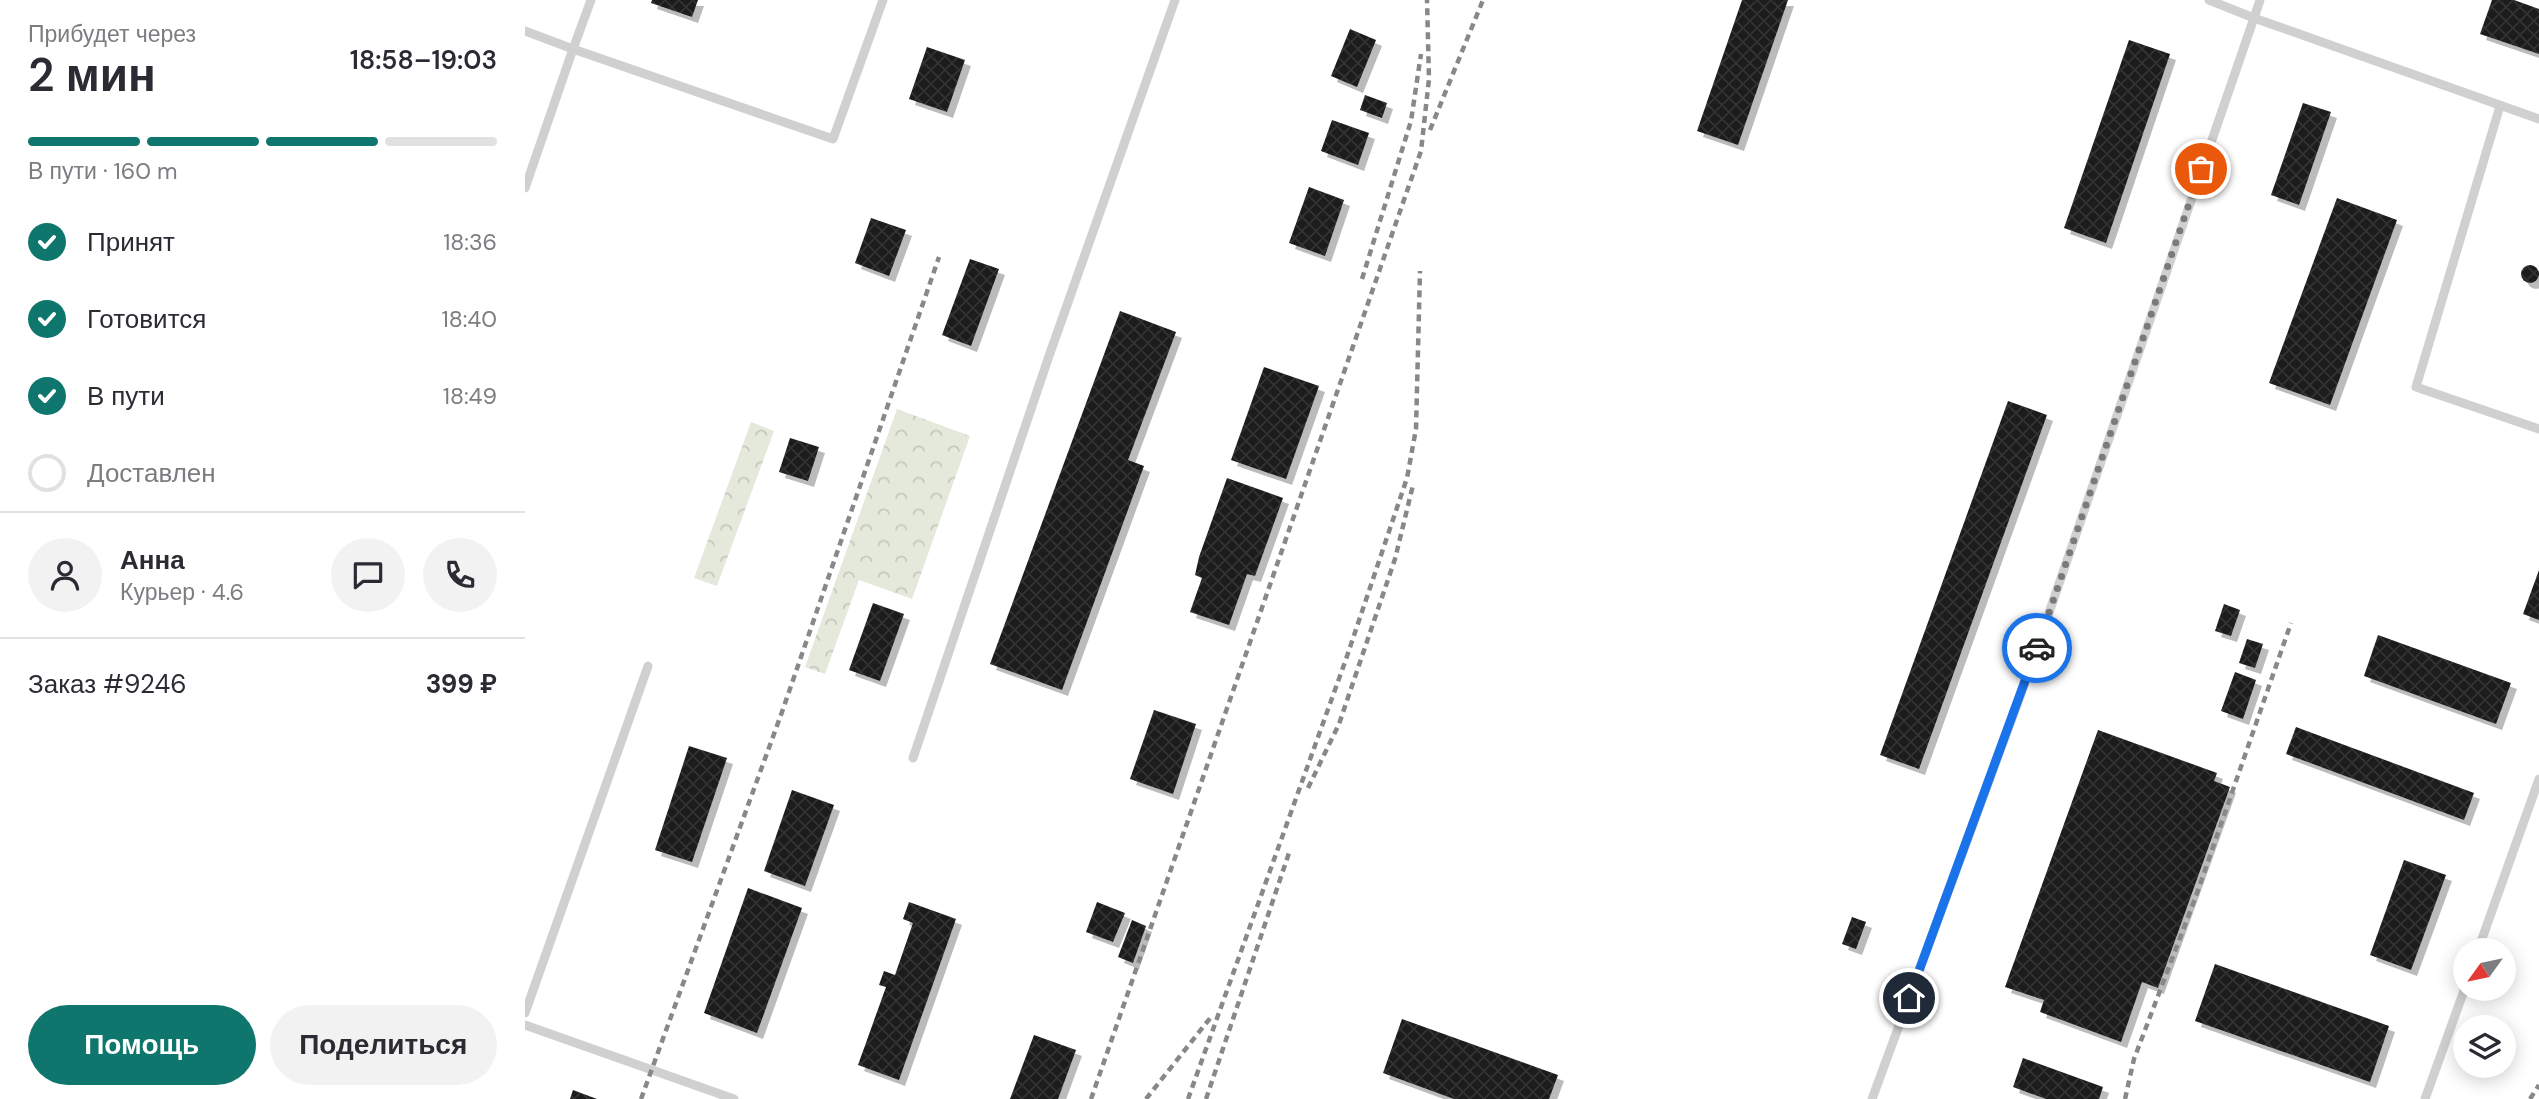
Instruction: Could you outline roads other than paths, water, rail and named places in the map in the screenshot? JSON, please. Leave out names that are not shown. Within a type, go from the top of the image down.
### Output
[{"type":"lane","points":[[525,188],[591,0]]},
{"type":"lane","points":[[525,31],[833,139],[883,0]]},
{"type":"lane","points":[[913,758],[1049,356],[1175,0]]},
{"type":"lane","points":[[2209,0],[2539,119]]},
{"type":"lane","points":[[1872,1099],[2021,694],[2260,0]]},
{"type":"lane","points":[[2500,106],[2416,387],[2539,429]]},
{"type":"lane","points":[[525,1013],[648,666]]},
{"type":"lane","points":[[2482,938],[2539,779]]},
{"type":"lane","points":[[2425,1099],[2460,1001]]},
{"type":"lane","points":[[525,1025],[734,1099]]},
{"type":"railway","points":[[1091,1099],[1421,151],[1429,79],[1427,0]]},
{"type":"railway","points":[[1430,130],[1483,0]]},
{"type":"railway","points":[[1362,279],[1411,121],[1421,54]]},
{"type":"railway","points":[[641,1099],[782,712],[939,257]]},
{"type":"railway","points":[[1188,1099],[1345,662],[1407,478],[1416,429],[1420,271]]},
{"type":"railway","points":[[1308,788],[1339,724],[1395,559],[1413,485]]},
{"type":"railway","points":[[2125,1099],[2134,1059],[2196,896],[2291,623]]},
{"type":"railway","points":[[1206,1099],[1290,850]]},
{"type":"railway","points":[[1146,1099],[1211,1017]]},
{"type":"railway","points":[[2530,1099],[2539,1085]]}]
